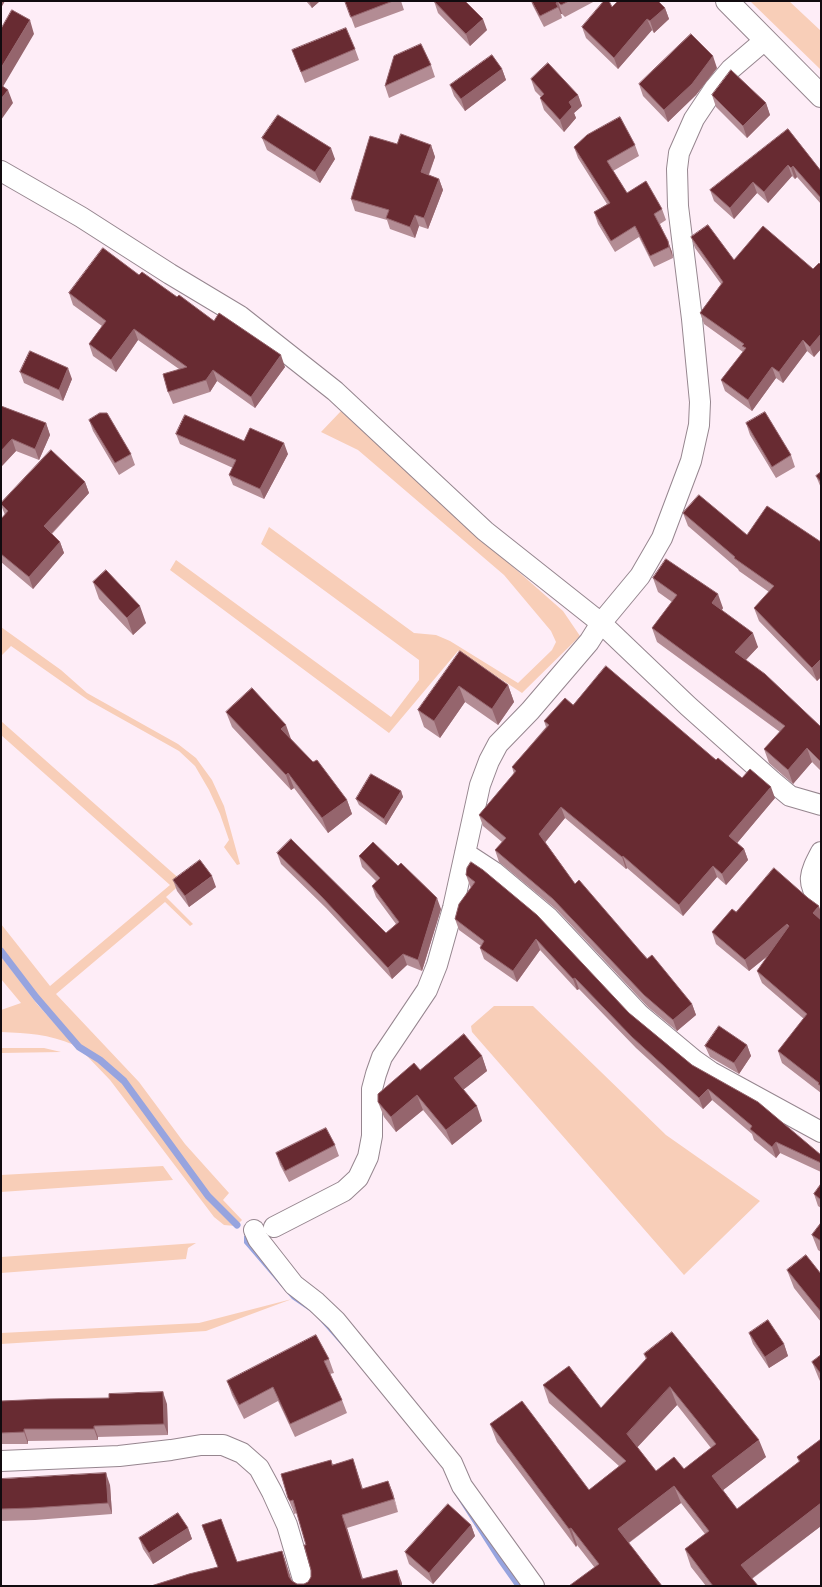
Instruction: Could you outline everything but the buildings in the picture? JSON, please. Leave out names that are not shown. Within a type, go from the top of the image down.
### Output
[{"type":"street","points":[[727,1],[821,96]]},
{"type":"street","points":[[274,1227],[344,1191],[358,1178],[368,1157],[372,1136],[372,1090],[376,1074],[382,1057],[427,990],[437,965],[453,908],[480,785],[489,761],[498,744],[530,711],[589,642],[601,623],[640,576],[662,538],[691,461],[698,430],[700,402],[678,206],[677,169],[679,153],[694,119],[714,89],[731,69],[765,40]]},
{"type":"street","points":[[1,171],[81,216],[170,274],[240,316],[335,391],[485,531],[601,623],[688,706],[772,781],[790,796],[821,805]]},
{"type":"street","points":[[821,852],[811,870],[811,881],[814,891],[821,903]]},
{"type":"street","points":[[465,853],[494,872],[549,918],[640,1015],[694,1060],[711,1072],[821,1132]]},
{"type":"street","points":[[254,1230],[258,1239],[294,1285],[316,1302],[336,1321],[452,1464],[462,1486],[534,1586]]},
{"type":"street","points":[[1,1461],[119,1456],[201,1445],[223,1445],[242,1453],[258,1468],[262,1474],[287,1524],[305,1586]]},
{"type":"shaded area","points":[[750,1],[789,1],[821,31],[821,70]]},
{"type":"shaded area","points":[[341,411],[563,611],[580,636],[522,693],[458,651],[389,733],[170,570],[176,560],[391,717],[419,680],[419,660],[261,544],[269,527],[414,633],[436,635],[450,641],[518,683],[552,650],[556,642],[551,631],[504,575],[358,450],[321,432]]},
{"type":"shaded area","points":[[1,627],[61,670],[87,693],[178,744],[196,758],[212,780],[224,806],[240,864],[237,865],[224,847],[229,840],[220,814],[209,790],[195,766],[179,751],[88,700],[11,646],[1,656]]},
{"type":"shaded area","points":[[1,721],[183,882],[166,897],[193,924],[190,926],[165,902],[56,994],[139,1082],[185,1144],[229,1193],[223,1200],[242,1220],[238,1224],[209,1195],[125,1079],[102,1059],[80,1045],[37,996],[1,948],[1,924],[50,986],[170,885],[1,735]]},
{"type":"shaded area","points":[[1,956],[37,1004],[74,1045],[55,1038],[1,1032],[1,1010],[21,1003],[1,979]]},
{"type":"shaded area","points":[[494,1006],[533,1006],[666,1135],[760,1201],[684,1275],[472,1032],[471,1026]]},
{"type":"shaded area","points":[[1,1048],[44,1048],[61,1052],[1,1053]]},
{"type":"shaded area","points":[[78,1048],[101,1063],[123,1083],[207,1198],[235,1226],[224,1225],[214,1217],[110,1080]]},
{"type":"shaded area","points":[[163,1166],[173,1180],[1,1192],[1,1175]]},
{"type":"shaded area","points":[[196,1243],[188,1248],[186,1259],[1,1273],[1,1257]]},
{"type":"shaded area","points":[[292,1299],[206,1331],[1,1344],[1,1333],[199,1323]]},
{"type":"water","points":[[248,1234],[306,1297],[452,1470],[525,1586],[515,1586],[498,1562],[454,1493],[446,1471],[380,1389],[314,1314],[292,1299],[244,1243],[244,1236]]},
{"type":"waterway","points":[[1,951],[36,997],[79,1047],[100,1060],[124,1081],[208,1196],[237,1225]]}]
